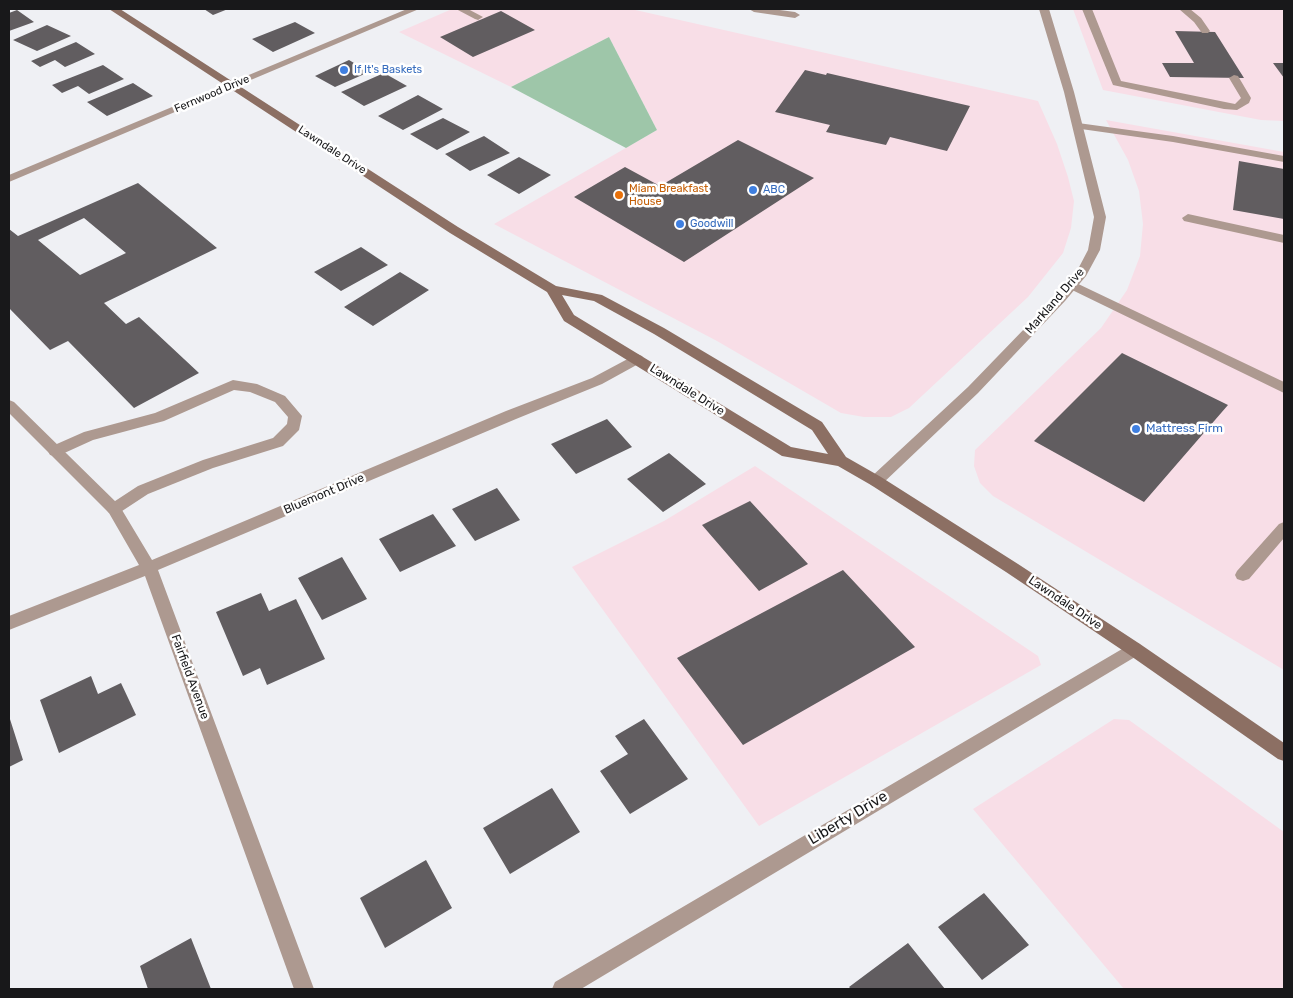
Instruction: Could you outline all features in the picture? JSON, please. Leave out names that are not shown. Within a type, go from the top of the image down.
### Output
[{"type":"main road","name":"Lawndale Drive","points":[[114,9],[454,230],[552,289],[598,298],[659,331],[817,426],[841,461]]},
{"type":"main road","name":"Lawndale Drive","points":[[552,289],[569,318],[787,452],[841,461],[876,481],[1134,648],[1284,753]]},
{"type":"street","name":"Fernwood Drive","points":[[9,179],[414,9]]},
{"type":"street","points":[[461,9],[478,18]]},
{"type":"street","points":[[754,9],[795,14]]},
{"type":"street","name":"Markland Drive","points":[[876,481],[973,390],[1072,285],[1082,273],[1094,250],[1100,217],[1078,126],[1044,9]]},
{"type":"street","points":[[1087,9],[1117,83],[1236,107],[1244,103],[1246,98],[1234,78]]},
{"type":"street","points":[[1184,9],[1198,20],[1205,31]]},
{"type":"street","points":[[1078,126],[1174,139],[1284,159]]},
{"type":"street","points":[[1188,218],[1284,239]]},
{"type":"street","points":[[1072,285],[1284,388]]},
{"type":"street","name":"Bluemont Drive","points":[[9,623],[148,568],[511,415],[597,381],[637,359]]},
{"type":"street","points":[[55,451],[89,436],[159,417],[233,385],[252,387],[280,399],[295,416],[294,426],[278,442],[208,464],[142,490],[114,509]]},
{"type":"street","name":"Fairfield Avenue","points":[[9,405],[114,509],[155,579],[304,989]]},
{"type":"street","points":[[1243,575],[1284,528]]},
{"type":"street","name":"Liberty Drive","points":[[562,989],[1134,648]]},
{"type":"shaded area","points":[[452,9],[631,9],[1038,101],[1057,144],[1074,201],[1071,228],[1063,253],[1028,297],[909,408],[891,417],[864,417],[841,413],[717,341],[494,224],[657,130],[609,37],[511,87],[399,32]]},
{"type":"shaded area","points":[[1073,9],[1284,9],[1284,121],[1261,120],[1103,90]]},
{"type":"shaded area","points":[[1106,120],[1284,152],[1284,670],[993,496],[980,483],[974,466],[975,450],[1101,328],[1127,290],[1140,256],[1143,224],[1139,191],[1128,160]]},
{"type":"shaded area","points":[[755,466],[1038,656],[1041,665],[759,826],[572,567],[664,521]]},
{"type":"shaded area","points":[[1114,719],[1129,720],[1284,832],[1284,989],[1124,989],[973,809]]},
{"type":"green space","points":[[609,37],[657,130],[626,148],[511,87]]},
{"type":"building","points":[[204,9],[228,9],[213,15]]},
{"type":"building","points":[[17,10],[34,22],[9,31],[9,13]]},
{"type":"building","points":[[501,11],[535,30],[473,57],[440,37]]},
{"type":"building","points":[[295,22],[315,33],[273,52],[252,39]]},
{"type":"building","points":[[47,25],[71,36],[37,51],[13,40]]},
{"type":"building","points":[[1175,31],[1215,32],[1244,78],[1170,77],[1162,63],[1194,63]]},
{"type":"building","points":[[76,42],[95,54],[65,67],[55,60],[40,67],[31,61]]},
{"type":"building","points":[[349,60],[369,72],[335,87],[315,76]]},
{"type":"building","points":[[1273,63],[1284,63],[1284,78]]},
{"type":"building","points":[[103,65],[124,79],[89,94],[78,86],[62,93],[52,85]]},
{"type":"building","points":[[805,70],[826,75],[827,73],[970,106],[947,151],[890,137],[886,145],[826,132],[830,125],[775,112]]},
{"type":"building","points":[[384,73],[407,86],[364,106],[341,92]]},
{"type":"building","points":[[133,83],[153,96],[107,116],[87,102]]},
{"type":"building","points":[[418,95],[443,109],[403,130],[378,116]]},
{"type":"building","points":[[443,118],[470,132],[437,150],[410,134]]},
{"type":"building","points":[[484,136],[510,153],[470,171],[445,154]]},
{"type":"building","points":[[738,140],[814,178],[684,262],[574,197],[625,167],[660,186]]},
{"type":"building","points":[[519,157],[551,175],[519,194],[487,175]]},
{"type":"building","points":[[1239,161],[1284,169],[1284,219],[1233,210]]},
{"type":"building","points":[[138,183],[217,248],[104,303],[126,324],[139,317],[199,373],[134,408],[68,341],[50,350],[9,308],[9,229],[18,236]],"holes":[[[84,218],[126,253],[80,275],[38,240]]]},
{"type":"building","points":[[361,247],[388,265],[341,291],[314,272]]},
{"type":"building","points":[[400,272],[429,290],[373,326],[344,307]]},
{"type":"building","points":[[1122,353],[1228,405],[1144,502],[1034,441]]},
{"type":"building","points":[[607,419],[632,447],[576,474],[551,444]]},
{"type":"building","points":[[669,453],[706,484],[663,512],[627,479]]},
{"type":"building","points":[[497,488],[520,520],[475,541],[452,509]]},
{"type":"building","points":[[750,501],[808,564],[759,591],[702,525]]},
{"type":"building","points":[[433,514],[456,546],[400,572],[379,539]]},
{"type":"building","points":[[342,557],[367,599],[322,620],[298,578]]},
{"type":"building","points":[[843,570],[915,647],[743,745],[677,658]]},
{"type":"building","points":[[261,593],[269,611],[296,599],[325,659],[267,685],[260,668],[243,676],[216,612]]},
{"type":"building","points":[[91,676],[98,694],[121,683],[136,715],[59,753],[40,700]]},
{"type":"building","points":[[9,716],[23,760],[9,767]]},
{"type":"building","points":[[644,719],[688,779],[630,814],[600,771],[628,754],[615,736]]},
{"type":"building","points":[[552,788],[580,832],[510,874],[483,828]]},
{"type":"building","points":[[426,860],[452,908],[385,948],[360,898]]},
{"type":"building","points":[[984,893],[1029,945],[982,980],[938,927]]},
{"type":"building","points":[[191,938],[211,989],[148,989],[140,966]]},
{"type":"building","points":[[908,943],[945,989],[851,989],[849,987]]},
{"type":"place","name":"If It's Baskets","points":[[344,70]]},
{"type":"place","name":"ABC","points":[[753,190]]},
{"type":"place","name":"Miam Breakfast House","points":[[619,195]]},
{"type":"place","name":"Goodwill","points":[[680,224]]},
{"type":"place","name":"Mattress Firm","points":[[1136,429]]}]
